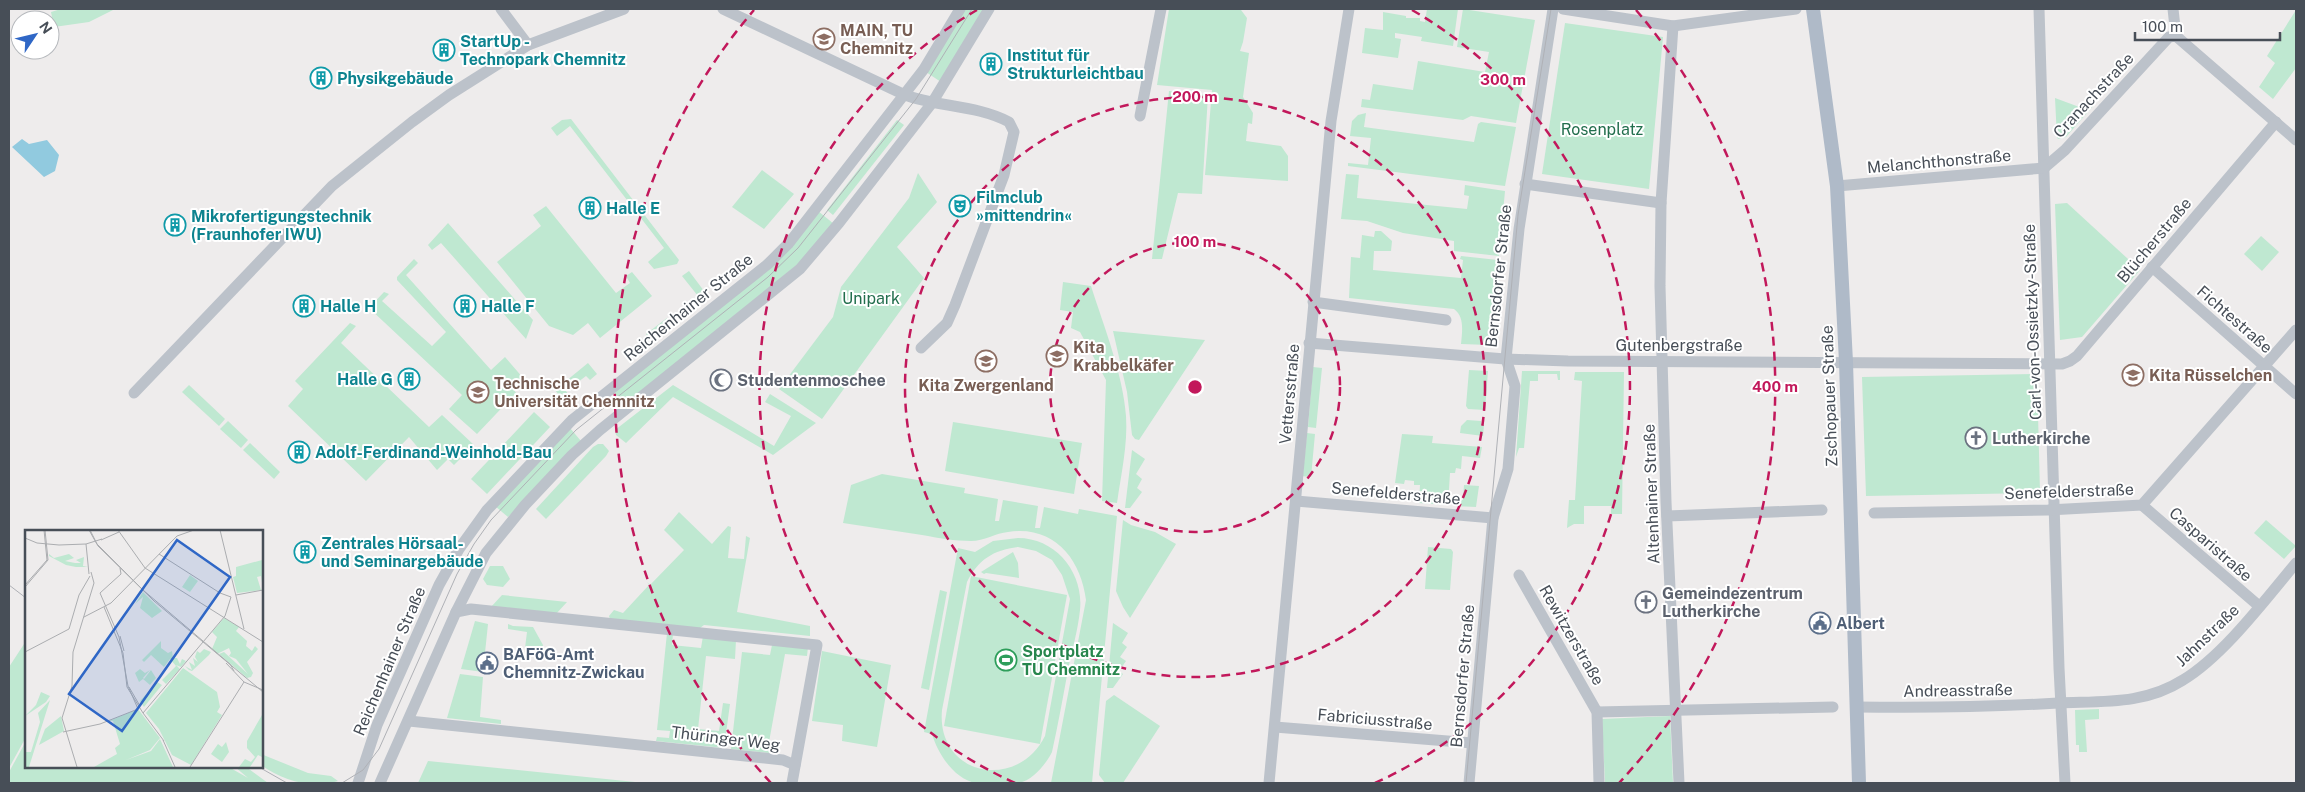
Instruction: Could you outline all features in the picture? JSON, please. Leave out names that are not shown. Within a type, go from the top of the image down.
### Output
[{"type":"main road","name":"Zschopauer Straße","points":[[1813,9],[1837,186],[1846,362],[1859,783]]},
{"type":"street","points":[[501,9],[528,45]]},
{"type":"street","points":[[134,393],[332,186],[440,101],[528,45],[624,9]]},
{"type":"street","points":[[724,9],[905,95],[950,105],[1009,122],[1014,132],[1004,175],[955,305],[947,323],[921,348]]},
{"type":"street","name":"Reichenhainer Straße","points":[[358,783],[377,725],[447,568],[486,510],[572,420],[699,320],[782,251],[905,95],[924,69],[960,9]]},
{"type":"street","points":[[380,783],[456,612],[486,553],[525,505],[572,455],[600,430],[800,268],[839,223],[932,102],[989,9]]},
{"type":"street","points":[[1140,116],[1162,9]]},
{"type":"street","name":"Vettersstraße","points":[[1269,783],[1331,121],[1349,9]]},
{"type":"street","name":"Bernsdorfer Straße","points":[[1469,783],[1493,518],[1508,469],[1515,386],[1506,359],[1524,184],[1553,9]]},
{"type":"street","points":[[1563,9],[1673,26],[1796,9]]},
{"type":"street","name":"Carl-von-Ossietzky-Straße","points":[[2039,9],[2060,703],[2066,783]]},
{"type":"street","points":[[2173,9],[2176,36],[2296,140]]},
{"type":"street","points":[[1524,184],[1661,203],[1673,26]]},
{"type":"street","name":"Cranachstraße","points":[[2044,168],[2065,150],[2169,37],[2176,36]]},
{"type":"street","name":"Blücherstraße","points":[[2050,363],[2062,364],[2076,356],[2276,122]]},
{"type":"street","name":"Melanchthonstraße","points":[[1837,186],[2044,168]]},
{"type":"street","name":"Altenhainer Straße","points":[[1661,203],[1662,361],[1678,783]]},
{"type":"street","name":"Fichtestraße","points":[[2152,267],[2296,394]]},
{"type":"street","points":[[1313,302],[1446,320]]},
{"type":"street","name":"Senefelderstraße","points":[[1874,513],[2054,510],[2142,505],[2296,330]]},
{"type":"street","name":"Gutenbergstraße","points":[[1309,342],[1506,359],[2050,363]]},
{"type":"street","name":"Senefelderstraße","points":[[1296,501],[1493,518]]},
{"type":"street","name":"Casparistraße","points":[[2142,505],[2259,606]]},
{"type":"street","points":[[1667,516],[1822,510]]},
{"type":"street","name":"Jahnstraße","points":[[2060,703],[2116,702],[2139,699],[2168,688],[2200,668],[2259,606],[2296,563]]},
{"type":"street","name":"Rewitzerstraße","points":[[1519,575],[1597,712]]},
{"type":"street","name":"Thüringer Weg","points":[[409,721],[783,760],[794,765],[817,645],[471,609],[456,612]]},
{"type":"street","name":"Andreasstraße","points":[[1856,707],[1994,707],[2060,703]]},
{"type":"street","points":[[1599,783],[1597,712],[1674,712],[1833,707]]},
{"type":"street","name":"Fabriciusstraße","points":[[1275,727],[1472,743]]},
{"type":"street","points":[[792,783],[794,765]]},
{"type":"green space","points":[[115,9],[89,22],[60,26],[60,10],[58,10]]},
{"type":"green space","points":[[965,9],[985,9],[941,82],[926,72]]},
{"type":"green space","points":[[1169,9],[1241,10],[1247,18],[1240,51],[1249,53],[1243,97],[1253,113],[1252,124],[1248,123],[1246,141],[1281,146],[1288,156],[1288,181],[1205,175],[1212,90],[1157,85]]},
{"type":"green space","points":[[1427,9],[1458,9],[1453,46],[1421,41],[1422,37],[1395,33],[1395,38],[1401,39],[1398,58],[1362,53],[1365,28],[1383,30],[1383,12],[1406,16],[1406,18],[1420,18],[1420,21],[1425,22]]},
{"type":"green space","points":[[1463,9],[1535,20],[1516,123],[1471,116],[1463,120],[1361,107],[1362,99],[1370,100],[1373,84],[1413,90],[1418,61],[1485,72],[1489,52],[1457,47]]},
{"type":"green space","points":[[2296,10],[2296,68],[2273,99],[2259,87],[2275,63],[2267,56]]},
{"type":"green space","name":"Rosenplatz","points":[[1565,23],[1663,37],[1649,189],[1542,174]]},
{"type":"green space","points":[[1169,91],[1208,95],[1202,194],[1178,193],[1162,259],[1152,259]]},
{"type":"green space","points":[[2055,98],[2082,108],[2091,103],[2094,105],[2066,137],[2059,139],[2057,138]]},
{"type":"green space","points":[[1366,113],[1364,127],[1474,142],[1478,124],[1481,122],[1516,127],[1505,186],[1348,166],[1348,163],[1368,165],[1371,138],[1350,136],[1352,121],[1358,115]]},
{"type":"green space","points":[[571,119],[679,260],[677,264],[654,269],[648,262],[664,248],[570,126],[557,136],[551,128],[562,120]]},
{"type":"green space","points":[[897,120],[904,125],[833,215],[827,210]]},
{"type":"green space","points":[[762,170],[794,194],[764,229],[732,207]]},
{"type":"green space","name":"Unipark","points":[[918,173],[937,202],[897,247],[924,278],[822,419],[779,389],[833,317],[841,287],[909,198]]},
{"type":"green space","points":[[1346,174],[1359,175],[1357,198],[1467,209],[1469,196],[1464,195],[1465,185],[1505,191],[1499,256],[1454,251],[1454,241],[1403,233],[1367,221],[1341,219]]},
{"type":"green space","points":[[2067,203],[2140,270],[2082,337],[2060,340],[2055,204]]},
{"type":"green space","points":[[546,206],[616,293],[630,283],[626,276],[632,272],[652,296],[600,338],[588,323],[573,335],[549,326],[497,262],[541,226],[533,215]]},
{"type":"green space","points":[[818,211],[834,224],[802,261],[624,405],[613,391],[678,340]]},
{"type":"green space","points":[[448,223],[533,320],[526,339],[441,243],[432,250],[428,245]]},
{"type":"green space","points":[[1375,231],[1381,231],[1392,241],[1391,251],[1374,251],[1373,270],[1461,278],[1463,260],[1460,259],[1461,256],[1498,260],[1492,339],[1489,345],[1461,344],[1461,320],[1458,312],[1454,309],[1349,298],[1351,257],[1360,258],[1362,235],[1374,237]]},
{"type":"green space","points":[[2261,236],[2279,252],[2262,271],[2244,254]]},
{"type":"green space","points":[[414,259],[418,263],[406,275],[491,370],[505,357],[524,379],[514,390],[516,393],[477,434],[449,409],[462,395],[369,308],[384,292],[389,294],[382,301],[432,346],[446,332],[397,280],[397,277]]},
{"type":"green space","points":[[689,271],[707,295],[707,300],[693,311],[687,304],[698,296],[682,276]]},
{"type":"green space","points":[[1063,282],[1091,286],[1121,384],[1126,416],[1126,437],[1117,503],[1102,501],[1106,380],[1080,332],[1071,328],[1073,312],[1060,310]]},
{"type":"green space","points":[[667,318],[673,326],[652,342],[646,334]]},
{"type":"green space","points":[[350,323],[356,326],[341,343],[429,427],[442,415],[474,445],[454,465],[448,459],[437,470],[409,437],[366,481],[288,406],[303,389],[295,381]]},
{"type":"green space","points":[[1113,331],[1205,340],[1139,440],[1135,439],[1132,435],[1127,392]]},
{"type":"green space","points":[[588,363],[597,374],[590,380],[586,376],[566,391],[568,394],[563,400],[555,390]]},
{"type":"green space","points":[[1313,367],[1322,368],[1316,428],[1308,427]]},
{"type":"green space","points":[[1469,370],[1488,371],[1485,410],[1468,409],[1466,406]]},
{"type":"green space","points":[[1522,371],[1560,371],[1560,380],[1558,380],[1557,374],[1538,374],[1538,381],[1530,381],[1524,448],[1519,448],[1516,457]]},
{"type":"green space","points":[[1575,372],[1624,372],[1622,514],[1611,514],[1611,506],[1584,506],[1584,524],[1574,524],[1567,528],[1569,500],[1575,500],[1582,381],[1574,380]]},
{"type":"green space","points":[[2037,374],[2040,493],[1866,496],[1862,377]]},
{"type":"green space","points":[[189,385],[225,419],[219,426],[182,392]]},
{"type":"green space","points":[[673,385],[774,446],[791,416],[765,402],[770,394],[816,423],[773,455],[673,397],[626,443],[616,435],[615,430]]},
{"type":"green space","points":[[534,412],[550,427],[487,494],[471,479]]},
{"type":"green space","points":[[1467,420],[1481,421],[1481,424],[1484,425],[1483,436],[1460,433],[1461,426]]},
{"type":"green space","points":[[228,421],[248,440],[241,448],[220,429]]},
{"type":"green space","points":[[953,422],[1082,443],[1074,494],[945,471]]},
{"type":"green space","points":[[570,428],[581,441],[508,517],[495,506]]},
{"type":"green space","points":[[1307,433],[1315,434],[1311,477],[1300,476],[1303,473]]},
{"type":"green space","points":[[1402,434],[1433,436],[1432,443],[1482,447],[1480,458],[1462,456],[1461,469],[1456,468],[1455,473],[1450,473],[1448,505],[1419,503],[1420,485],[1414,485],[1414,481],[1405,480],[1404,484],[1395,483]]},
{"type":"green space","points":[[250,443],[280,472],[274,479],[243,450]]},
{"type":"green space","points":[[603,444],[609,451],[606,456],[546,519],[536,509],[593,447]]},
{"type":"green space","points":[[1132,450],[1145,459],[1136,474],[1142,479],[1137,488],[1142,492],[1130,508],[1125,508]]},
{"type":"green space","points":[[882,474],[965,488],[964,493],[998,499],[995,521],[999,521],[1003,500],[1038,506],[1035,528],[1040,528],[1044,507],[1078,514],[1079,509],[1117,516],[1092,783],[1051,783],[1086,600],[1078,571],[1071,559],[1052,540],[1039,534],[1024,531],[1003,533],[976,541],[965,541],[843,523],[851,485]]},
{"type":"green space","points":[[1464,485],[1479,486],[1476,507],[1454,506],[1455,500],[1463,500]]},
{"type":"green space","points":[[679,512],[712,544],[728,526],[731,527],[728,558],[744,559],[746,536],[750,538],[737,612],[810,626],[810,636],[704,625],[700,628],[610,619],[609,616],[614,610],[623,613],[649,585],[647,582],[650,585],[684,550],[664,530]]},
{"type":"green space","points":[[1123,520],[1131,525],[1155,532],[1176,544],[1130,618],[1116,591]]},
{"type":"green space","points":[[2266,520],[2296,546],[2284,559],[2254,533]]},
{"type":"green space","points":[[1018,538],[1044,544],[1065,560],[1077,583],[1080,596],[1078,625],[1052,752],[1043,766],[1034,775],[1029,779],[1013,784],[968,781],[948,764],[938,750],[932,734],[924,732],[958,548],[975,552],[993,541]],"holes":[[[1018,547],[1036,551],[1052,560],[1062,575],[1070,599],[1045,736],[1032,754],[1016,765],[999,770],[981,769],[965,762],[952,750],[944,732],[942,710],[967,582],[971,574],[987,557],[1009,548]]]},
{"type":"green space","points":[[1428,547],[1451,549],[1453,552],[1450,590],[1425,589]]},
{"type":"green space","points":[[1013,552],[1018,563],[1019,578],[984,574],[981,572]]},
{"type":"green space","points":[[490,566],[503,566],[510,579],[503,587],[487,585],[483,579]]},
{"type":"green space","name":"Sportplatz TU Chemnitz","points":[[971,576],[1067,595],[1040,744],[944,726]]},
{"type":"green space","points":[[940,590],[947,592],[929,690],[921,688]]},
{"type":"green space","points":[[502,595],[567,602],[556,614],[491,607]]},
{"type":"green space","points":[[475,621],[488,624],[483,672],[461,669]]},
{"type":"green space","points":[[1113,623],[1128,633],[1122,643],[1127,647],[1120,657],[1126,661],[1119,671],[1123,674],[1113,688],[1107,688]]},
{"type":"green space","points":[[508,624],[533,627],[543,645],[542,650],[525,648],[527,632],[508,629]]},
{"type":"green space","points":[[667,633],[673,634],[672,645],[701,648],[703,636],[736,640],[735,659],[706,656],[698,729],[719,731],[723,703],[730,704],[724,748],[656,741],[657,737],[669,738],[670,731],[657,730]]},
{"type":"green space","points":[[25,643],[25,739],[9,768],[9,667]]},
{"type":"green space","points":[[772,645],[808,647],[807,656],[785,654],[769,742],[779,744],[778,754],[731,749],[742,652],[770,655]]},
{"type":"green space","points":[[822,651],[891,665],[877,747],[842,741],[843,725],[812,721]]},
{"type":"green space","points":[[460,674],[483,677],[480,717],[501,720],[501,724],[447,718]]},
{"type":"green space","points":[[1114,695],[1160,726],[1123,783],[1105,783],[1099,775],[1106,701]]},
{"type":"green space","points":[[2099,709],[2099,719],[2085,720],[2087,752],[2079,752],[2079,745],[2076,745],[2075,710]]},
{"type":"green space","points":[[1670,716],[1673,783],[1605,783],[1602,719]]},
{"type":"green space","points":[[25,743],[25,767],[229,767],[248,778],[235,767],[246,767],[268,783],[9,783],[9,772]]},
{"type":"green space","points":[[262,754],[308,773],[331,776],[338,781],[308,784],[288,779],[262,766]]},
{"type":"green space","points":[[428,761],[645,783],[418,783]]},
{"type":"water","points":[[22,139],[29,144],[47,140],[59,155],[55,171],[44,177],[12,147]]},
{"type":"tram line","points":[[342,783],[363,770],[379,749],[457,574],[474,544],[491,520],[576,430],[768,277],[798,248],[916,99],[972,9]]},
{"type":"tram line","points":[[1466,783],[1518,215],[1551,9]]},
{"type":"tram line","points":[[9,585],[25,597]]},
{"type":"tram line","points":[[259,767],[287,783]]},
{"type":"place","name":"MAIN, TU Chemnitz","points":[[824,39]]},
{"type":"place","name":"StartUp - Technopark Chemnitz","points":[[444,50]]},
{"type":"place","name":"Institut für Strukturleichtbau","points":[[991,64]]},
{"type":"place","name":"Physikgebäude","points":[[321,78]]},
{"type":"place","name":"Filmclub »mittendrin«","points":[[960,206]]},
{"type":"place","name":"Halle E","points":[[590,208]]},
{"type":"place","name":"Mikrofertigungstechnik (Fraunhofer IWU)","points":[[175,225]]},
{"type":"place","name":"Halle H","points":[[304,306]]},
{"type":"place","name":"Halle F","points":[[465,306]]},
{"type":"place","name":"Kita Krabbelkäfer","points":[[1057,356]]},
{"type":"place","name":"Kita Zwergenland","points":[[986,361]]},
{"type":"place","name":"Kita Rüsselchen","points":[[2133,375]]},
{"type":"place","name":"Halle G","points":[[409,379]]},
{"type":"place","name":"Studentenmoschee","points":[[721,380]]},
{"type":"place","name":"Technische Universität Chemnitz","points":[[478,392]]},
{"type":"place","name":"Lutherkirche","points":[[1976,438]]},
{"type":"place","name":"Adolf-Ferdinand-Weinhold-Bau","points":[[299,452]]},
{"type":"place","name":"Zentrales Hörsaal- und Seminargebäude","points":[[305,552]]},
{"type":"place","name":"Gemeindezentrum Lutherkirche","points":[[1646,602]]},
{"type":"place","name":"Albert","points":[[1820,623]]},
{"type":"place","name":"Sportplatz TU Chemnitz","points":[[1006,660]]},
{"type":"place","name":"BAFöG-Amt Chemnitz-Zwickau","points":[[487,663]]}]
